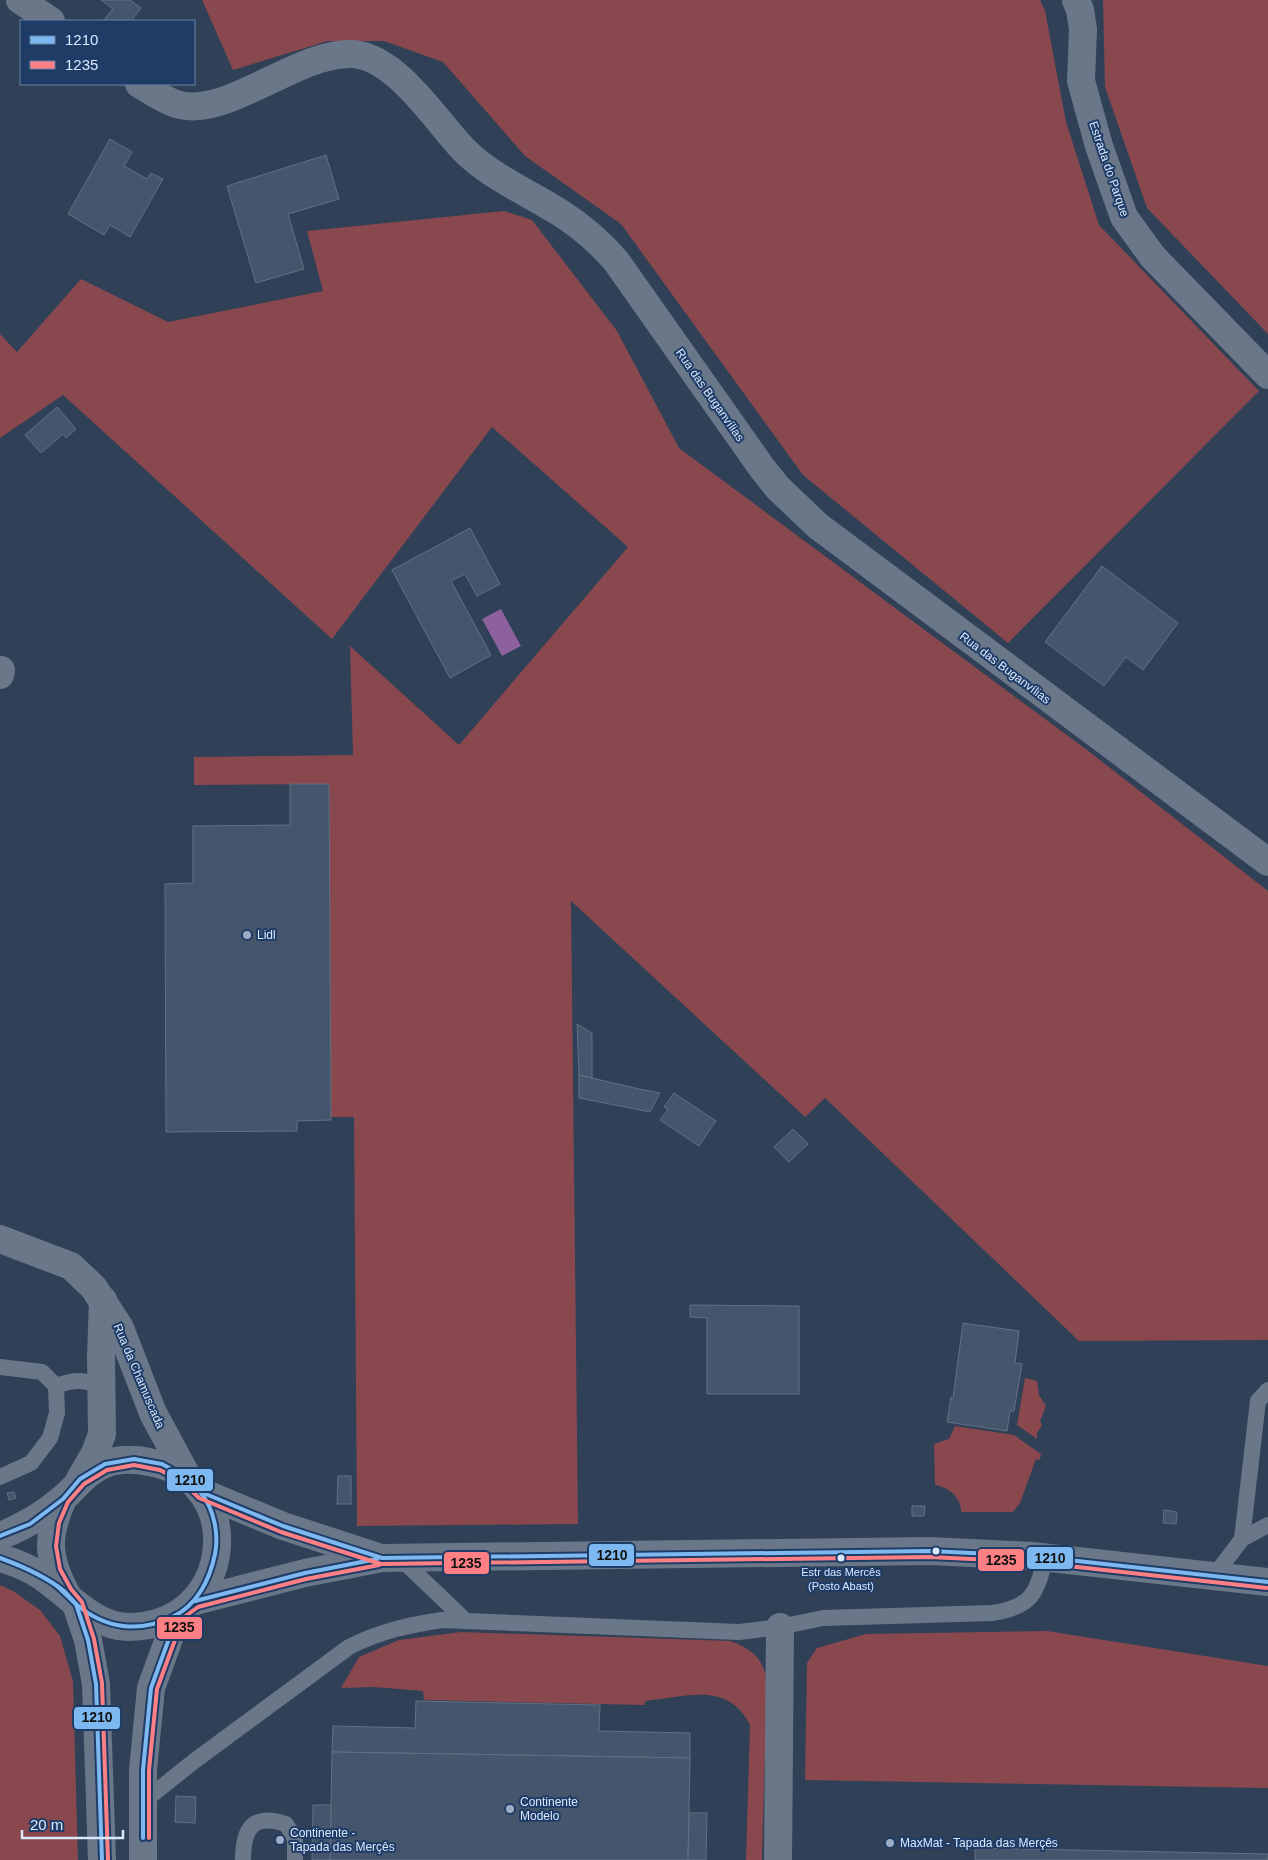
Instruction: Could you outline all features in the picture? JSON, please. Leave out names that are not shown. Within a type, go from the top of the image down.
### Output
[{"type":"street","points":[[20,0],[49,20]]},
{"type":"street","name":"Estrada do Parque","points":[[1076,0],[1080,10],[1083,29],[1081,81],[1084,95],[1099,146],[1124,217],[1153,257],[1268,375]]},
{"type":"street","name":"Rua das Buganvílias","points":[[142,85],[177,104],[195,105],[214,103],[293,69],[329,57],[352,54],[369,58],[382,64],[397,76],[465,151],[488,171],[513,188],[557,211],[596,238],[616,261],[762,468],[796,506],[818,526],[1015,675],[1268,862]]},
{"type":"street","points":[[0,675],[1,670]]},
{"type":"street","name":"Rua da Chamuscada","points":[[0,1239],[71,1266],[82,1274],[103,1300],[120,1328],[153,1413],[194,1485]]},
{"type":"street","name":"Rua da Chamuscada","points":[[72,1489],[95,1453],[102,1434],[101,1356],[103,1300]]},
{"type":"street","points":[[0,1536],[30,1524],[105,1464],[134,1459],[162,1464],[194,1485],[283,1526],[391,1559]]},
{"type":"street","points":[[144,1860],[143,1802],[146,1730],[152,1688],[186,1608],[211,1576],[218,1547],[214,1518],[194,1485]]},
{"type":"street","points":[[72,1489],[53,1521],[50,1546],[54,1571],[71,1598],[88,1640],[96,1684],[102,1860]]},
{"type":"street","points":[[0,1558],[39,1574],[98,1620],[125,1627],[153,1625],[186,1608],[305,1572],[391,1559],[930,1551],[1046,1557],[1268,1582]]},
{"type":"street","points":[[778,1860],[780,1627]]},
{"type":"lane","points":[[0,1367],[42,1372],[56,1386],[57,1412],[50,1438],[31,1463],[0,1477]]},
{"type":"lane","points":[[56,1386],[69,1381],[82,1380],[90,1381],[102,1388]]},
{"type":"lane","points":[[1242,1540],[1258,1401],[1268,1390]]},
{"type":"lane","points":[[1214,1576],[1242,1540],[1268,1525]]},
{"type":"lane","points":[[143,1802],[193,1762],[349,1647],[374,1634],[406,1625],[442,1620],[739,1632],[780,1627],[823,1618],[1008,1611],[1024,1603],[1037,1590],[1046,1557]]},
{"type":"lane","points":[[391,1559],[466,1621]]},
{"type":"lane","points":[[243,1860],[243,1843],[253,1824],[269,1818],[286,1824],[295,1839],[295,1860]]},
{"type":"shaded area","points":[[202,0],[1040,0],[1045,11],[1066,122],[1099,225],[1259,391],[1008,643],[803,475],[621,224],[525,156],[443,62],[384,41],[328,41],[233,70]]},
{"type":"shaded area","points":[[1103,0],[1268,0],[1268,334],[1147,208],[1105,87]]},
{"type":"shaded area","points":[[504,211],[532,220],[617,331],[679,448],[1087,750],[1268,891],[1268,1340],[1079,1341],[825,1098],[805,1117],[571,901],[578,1524],[357,1526],[354,1117],[331,1117],[329,784],[194,785],[194,757],[353,755],[350,646],[459,745],[628,547],[492,427],[332,639],[63,395],[0,438],[0,334],[17,352],[81,279],[168,322],[323,291],[307,231]]},
{"type":"shaded area","points":[[501,609],[521,646],[502,656],[482,619]]},
{"type":"shaded area","points":[[1025,1378],[1037,1381],[1039,1395],[1046,1406],[1040,1421],[1042,1425],[1037,1433],[1037,1439],[1017,1425]]},
{"type":"shaded area","points":[[955,1426],[1014,1435],[1041,1454],[1040,1460],[1036,1459],[1020,1503],[1013,1512],[961,1512],[957,1498],[945,1488],[935,1485],[934,1444],[949,1439]]},
{"type":"shaded area","points":[[0,1585],[13,1591],[40,1610],[60,1636],[73,1682],[78,1860],[0,1860]]},
{"type":"shaded area","points":[[1047,1631],[1268,1666],[1268,1788],[805,1780],[807,1663],[817,1648],[866,1634]]},
{"type":"shaded area","points":[[461,1632],[731,1641],[754,1654],[767,1678],[762,1860],[746,1860],[750,1725],[741,1711],[730,1702],[718,1697],[690,1695],[645,1701],[645,1705],[424,1700],[423,1691],[374,1687],[341,1688],[359,1657],[399,1640]]},
{"type":"building","points":[[101,0],[130,0],[141,8],[132,20],[104,20],[113,9]]},
{"type":"building","points":[[110,139],[132,152],[124,166],[147,179],[151,173],[163,179],[130,237],[110,225],[104,235],[68,214]]},
{"type":"building","points":[[326,155],[339,199],[288,214],[304,269],[256,283],[227,186]]},
{"type":"building","points":[[57,407],[76,429],[66,438],[63,434],[41,453],[25,435]]},
{"type":"building","points":[[470,528],[500,584],[477,596],[465,574],[451,581],[491,655],[450,678],[392,570]]},
{"type":"building","points":[[1102,566],[1178,623],[1143,670],[1126,657],[1104,686],[1045,642]]},
{"type":"building","name":"Lidl","points":[[290,784],[329,784],[331,1120],[297,1121],[297,1131],[166,1132],[165,884],[193,883],[193,826],[290,825]]},
{"type":"building","points":[[577,1024],[592,1033],[592,1078],[579,1075]]},
{"type":"building","points":[[579,1075],[660,1093],[650,1112],[579,1098]]},
{"type":"building","points":[[674,1093],[716,1121],[699,1146],[660,1120],[668,1109],[664,1107]]},
{"type":"building","points":[[793,1129],[808,1144],[789,1162],[774,1147]]},
{"type":"building","points":[[690,1305],[799,1306],[799,1394],[707,1394],[707,1318],[690,1317]]},
{"type":"building","points":[[963,1323],[1019,1331],[1015,1363],[1022,1364],[1014,1411],[1010,1411],[1007,1431],[947,1422],[951,1397],[953,1398]]},
{"type":"building","points":[[338,1476],[351,1476],[351,1504],[337,1504]]},
{"type":"building","points":[[14,1492],[16,1498],[9,1500],[7,1493]]},
{"type":"building","points":[[912,1506],[925,1506],[924,1516],[912,1516]]},
{"type":"building","points":[[1164,1510],[1177,1512],[1176,1524],[1163,1523]]},
{"type":"building","points":[[416,1701],[600,1705],[599,1731],[690,1733],[690,1758],[332,1752],[333,1726],[415,1728]]},
{"type":"building","name":"Continente Modelo","points":[[332,1752],[690,1758],[688,1860],[330,1860]]},
{"type":"building","points":[[176,1796],[196,1797],[195,1823],[175,1822]]},
{"type":"building","points":[[313,1805],[331,1805],[330,1860],[312,1860]]},
{"type":"building","points":[[689,1813],[707,1813],[706,1860],[688,1860]]},
{"type":"building","points":[[975,1848],[1268,1854],[1268,1860],[975,1860]]},
{"type":"transit line","name":"1210","points":[[0,1536],[30,1524],[63,1499],[80,1479],[105,1464],[134,1459],[162,1464],[188,1478],[201,1492],[283,1526],[382,1558],[930,1551],[1032,1556],[1268,1582]]},
{"type":"transit line","name":"1235","points":[[108,1860],[102,1683],[94,1639],[82,1602],[71,1589],[60,1569],[56,1546],[59,1523],[68,1502],[84,1484],[107,1470],[134,1465],[160,1470],[184,1483],[199,1498],[281,1532],[381,1564],[930,1557],[1032,1562],[1267,1588]]},
{"type":"transit line","name":"1210","points":[[0,1558],[41,1576],[64,1591],[88,1613],[111,1624],[135,1627],[160,1622],[172,1617],[189,1606],[201,1591],[210,1573],[216,1546],[216,1530],[209,1506],[199,1490],[178,1473]]},
{"type":"transit line","name":"1210","points":[[195,1601],[305,1573],[377,1559]]},
{"type":"transit line","name":"1235","points":[[149,1838],[149,1770],[157,1689],[183,1618],[198,1607],[306,1579],[379,1565]]},
{"type":"transit line","name":"1210","points":[[57,1586],[76,1604],[88,1640],[96,1684],[102,1860]]},
{"type":"transit line","name":"1210","points":[[143,1838],[143,1770],[151,1688],[178,1614]]},
{"type":"place","name":"Lidl","points":[[247,935]]},
{"type":"place","name":"Estr das Mercês (Posto Abast)","points":[[841,1558]]},
{"type":"place","name":"Continente Modelo","points":[[510,1809]]},
{"type":"place","name":"Continente - Tapada das Merçês","points":[[280,1840]]},
{"type":"place","name":"MaxMat - Tapada das Merçês","points":[[890,1843]]}]
